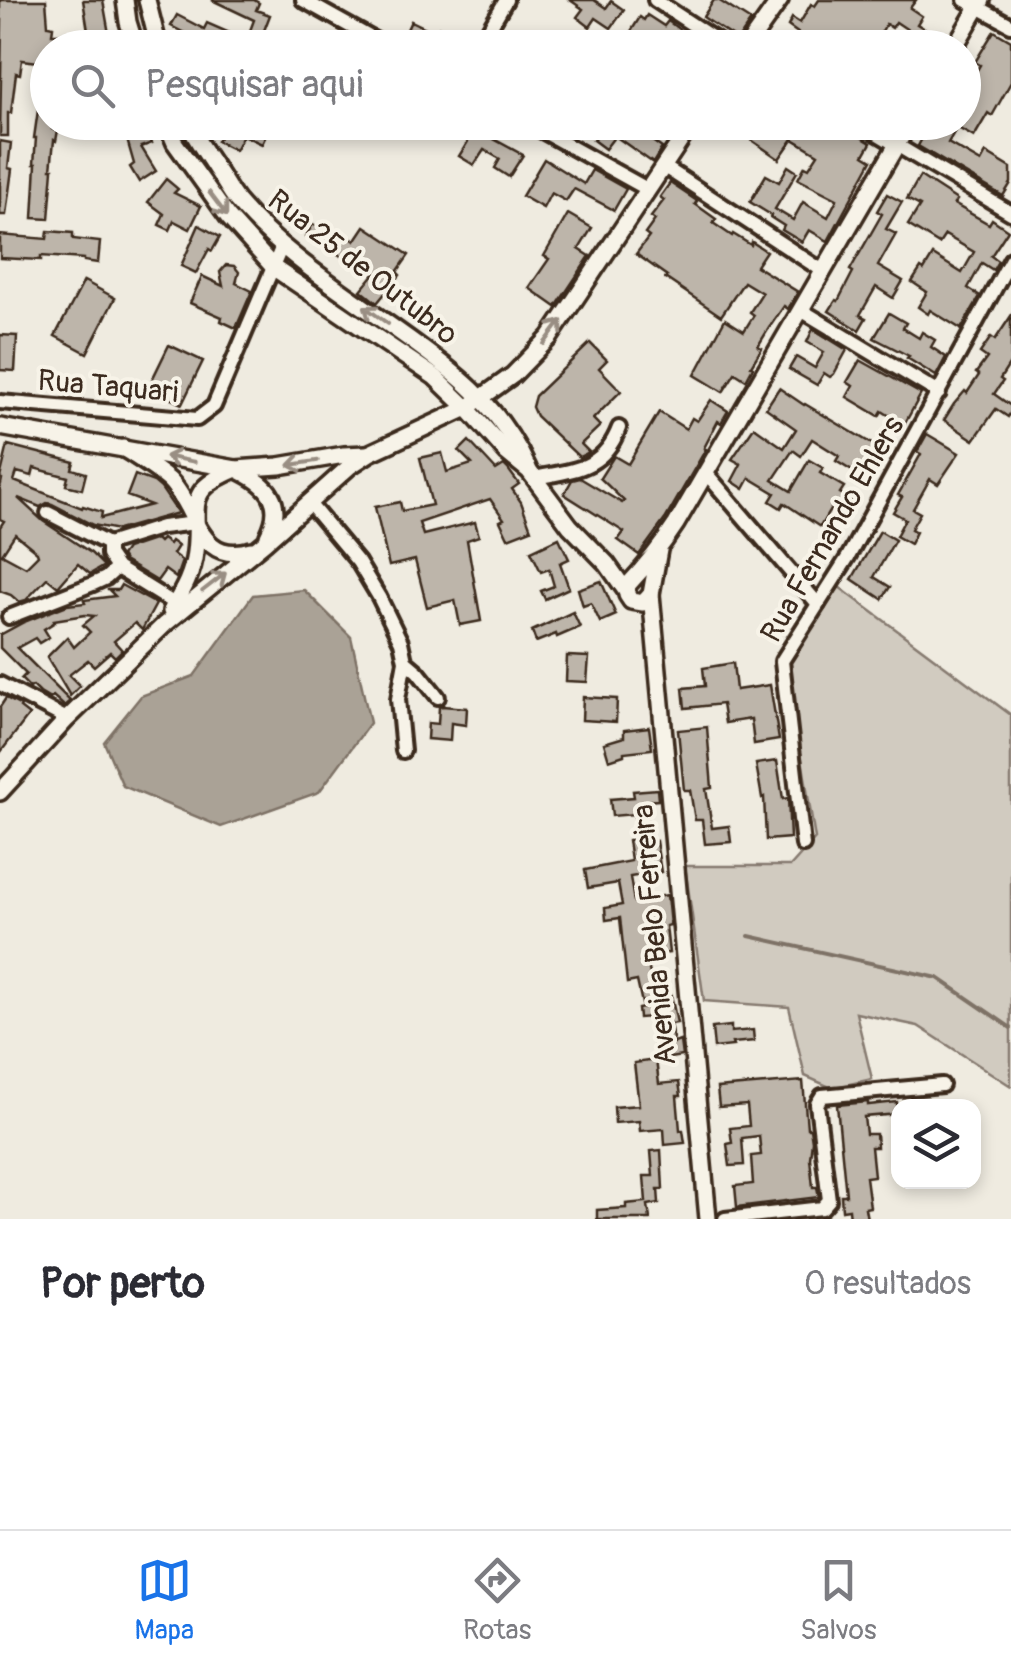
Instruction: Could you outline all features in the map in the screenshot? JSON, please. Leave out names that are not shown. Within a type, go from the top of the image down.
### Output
[{"type":"main road","points":[[125,0],[130,30]]},
{"type":"main road","points":[[147,0],[154,30]]},
{"type":"main road","points":[[759,30],[780,0]]},
{"type":"main road","points":[[962,30],[975,2]]},
{"type":"main road","name":"Rua 25 de Outubro","points":[[174,140],[228,217],[274,268],[435,378],[532,475]]},
{"type":"main road","points":[[175,143],[178,140]]},
{"type":"main road","name":"Rua 25 de Outubro","points":[[198,140],[234,197],[282,246],[440,361],[481,396],[516,442],[532,475]]},
{"type":"main road","points":[[0,792],[67,719],[165,624],[350,466],[467,408],[513,375],[550,337],[681,140]]},
{"type":"main road","name":"Avenida Belo Ferreira","points":[[708,1219],[654,645],[638,588],[900,140]]},
{"type":"main road","points":[[0,427],[236,469],[370,454]]},
{"type":"main road","points":[[123,448],[180,493],[205,540],[223,551],[242,553],[265,542],[274,524],[275,507],[262,482],[236,469]]},
{"type":"main road","points":[[165,624],[192,570],[196,505],[202,490],[236,469]]},
{"type":"main road","points":[[532,475],[570,526],[606,564],[638,588]]},
{"type":"street","points":[[303,0],[357,30]]},
{"type":"street","points":[[488,30],[506,0]]},
{"type":"street","points":[[655,0],[701,30]]},
{"type":"street","points":[[975,2],[1011,25]]},
{"type":"street","points":[[559,140],[647,189]]},
{"type":"street","points":[[889,140],[1011,213]]},
{"type":"street","points":[[663,166],[823,271]]},
{"type":"street","name":"Rua Taquari","points":[[0,402],[197,418],[214,406],[282,246]]},
{"type":"street","name":"Rua Fernando Ehlers","points":[[802,844],[782,661],[848,557],[1011,259]]},
{"type":"street","points":[[802,310],[940,393]]},
{"type":"street","points":[[532,475],[588,467],[614,440],[619,428]]},
{"type":"street","points":[[706,473],[818,604]]},
{"type":"street","points":[[308,502],[358,562],[401,642],[405,661],[398,700],[403,751]]},
{"type":"street","points":[[48,513],[108,544],[162,528],[196,523]]},
{"type":"street","points":[[108,544],[108,555],[117,568],[176,604]]},
{"type":"street","points":[[9,617],[93,584],[117,568]]},
{"type":"street","points":[[405,661],[438,696]]},
{"type":"street","points":[[0,684],[67,719]]},
{"type":"street","points":[[725,1219],[827,1205],[830,1200],[817,1104],[822,1096],[942,1086]]},
{"type":"shaded area","points":[[839,587],[1011,715],[1011,1086],[918,1026],[856,1013],[872,1079],[832,1088],[805,1076],[789,1007],[704,1001],[685,866],[791,866],[815,839],[787,666]]},
{"type":"shaded area","points":[[304,590],[351,637],[370,723],[319,792],[221,827],[123,786],[104,742],[141,696],[194,676],[253,595]]},
{"type":"building","points":[[0,0],[46,0],[48,25],[53,26],[52,30],[30,30],[30,61],[22,60],[20,74],[16,73],[8,136],[0,136]]},
{"type":"building","points":[[83,0],[103,0],[108,30],[88,30]]},
{"type":"building","points":[[212,0],[254,0],[259,3],[256,10],[270,15],[264,30],[250,30],[254,20]]},
{"type":"building","points":[[570,0],[594,0],[606,8],[611,1],[624,10],[611,28],[596,18],[590,27],[577,17],[583,9]]},
{"type":"building","points":[[718,0],[751,21],[745,30],[723,30],[703,17]]},
{"type":"building","points":[[819,0],[916,0],[910,8],[922,16],[917,24],[927,30],[908,30],[896,22],[892,28],[886,24],[883,30],[794,30],[788,26],[792,18],[800,23],[811,4],[815,6]]},
{"type":"building","points":[[177,15],[204,29],[207,23],[223,30],[179,30],[171,26]]},
{"type":"building","points":[[647,15],[664,26],[668,21],[680,30],[632,30],[640,17],[644,20]]},
{"type":"building","points":[[411,21],[430,30],[407,30]]},
{"type":"building","points":[[994,31],[1011,41],[1011,82],[992,116],[988,113],[981,125],[981,52]]},
{"type":"building","points":[[36,140],[54,140],[49,219],[33,218]]},
{"type":"building","points":[[127,140],[151,140],[152,143],[141,147],[156,171],[139,182],[130,167],[134,164]]},
{"type":"building","points":[[218,140],[240,140],[235,150]]},
{"type":"building","points":[[469,140],[496,140],[523,155],[509,177],[495,168],[500,159],[484,150],[474,165],[459,156]]},
{"type":"building","points":[[593,140],[612,140],[605,149]]},
{"type":"building","points":[[621,140],[651,140],[662,148],[653,163]]},
{"type":"building","points":[[751,140],[792,140],[779,159]]},
{"type":"building","points":[[795,140],[866,140],[871,143],[864,155],[872,160],[828,241],[809,230],[802,242],[750,202],[766,175],[779,182],[788,166],[797,172],[775,209],[793,220],[803,202],[828,217],[837,199],[798,179],[818,154]]},
{"type":"building","points":[[921,140],[950,140],[948,143],[981,162],[986,153],[1011,168],[1011,183],[1003,196],[918,146]]},
{"type":"building","points":[[0,141],[11,143],[6,215],[0,215]]},
{"type":"building","points":[[544,159],[584,184],[592,170],[626,189],[614,210],[574,189],[566,201],[551,193],[543,208],[522,196]]},
{"type":"building","points":[[920,176],[957,200],[954,204],[1008,230],[991,256],[998,261],[993,270],[982,263],[968,288],[980,296],[961,329],[918,307],[927,292],[912,282],[933,255],[962,273],[974,252],[945,235],[939,244],[908,225],[920,206],[907,199]]},
{"type":"building","points":[[166,179],[178,189],[174,193],[201,206],[190,229],[174,221],[170,230],[159,225],[164,214],[148,202]]},
{"type":"building","points":[[670,183],[697,201],[695,204],[716,219],[713,223],[766,251],[756,266],[798,292],[758,346],[762,348],[746,380],[735,373],[723,392],[695,375],[725,319],[744,331],[762,293],[744,282],[721,316],[636,254],[649,237],[645,234],[655,220],[651,217],[664,200],[660,197]]},
{"type":"building","points":[[887,194],[902,202],[886,229],[896,234],[878,266],[903,281],[893,298],[876,287],[860,315],[866,318],[859,330],[829,311],[838,301],[853,272],[850,270],[882,214],[877,211]]},
{"type":"building","points":[[568,214],[592,228],[579,249],[590,256],[556,307],[529,288],[549,259],[544,256]]},
{"type":"building","points":[[313,224],[336,239],[341,231],[355,241],[365,226],[409,255],[397,272],[400,275],[377,303],[361,290],[375,273],[352,255],[348,261],[321,242],[319,246],[305,237]]},
{"type":"building","points":[[199,225],[220,237],[196,273],[181,266]]},
{"type":"building","points":[[48,231],[73,233],[73,239],[100,242],[98,263],[41,256],[41,260],[0,258],[0,235],[47,239]]},
{"type":"building","points":[[226,265],[239,272],[236,283],[252,291],[236,328],[190,303],[202,276],[223,286],[220,272]]},
{"type":"building","points":[[84,281],[115,298],[87,353],[55,336]]},
{"type":"building","points":[[889,313],[906,323],[903,328],[919,338],[922,332],[935,340],[931,347],[946,357],[936,376],[874,338]]},
{"type":"building","points":[[1011,316],[1011,362],[994,394],[1011,406],[1011,412],[1008,417],[996,409],[974,440],[944,420],[979,375],[976,373],[987,358],[980,353],[991,337],[995,340]]},
{"type":"building","points":[[813,329],[847,350],[834,374],[830,377],[824,373],[817,385],[789,369],[796,357],[815,368],[824,352],[807,342]]},
{"type":"building","points":[[0,335],[17,336],[15,371],[0,370]]},
{"type":"building","points":[[590,343],[607,360],[599,368],[621,391],[593,419],[600,426],[581,444],[589,452],[579,457],[536,416],[532,407],[535,396]]},
{"type":"building","points":[[169,345],[203,361],[182,404],[148,388]]},
{"type":"building","points":[[860,360],[921,394],[904,425],[847,397],[853,386],[847,382]]},
{"type":"building","points":[[779,388],[877,447],[868,464],[877,470],[870,482],[836,461],[839,456],[812,439],[801,456],[793,450],[773,480],[791,491],[809,460],[823,468],[820,473],[844,487],[840,493],[855,502],[845,519],[830,510],[820,527],[784,503],[781,508],[770,501],[775,493],[750,478],[744,489],[732,481],[741,464],[732,459],[754,427],[784,448],[796,429],[766,408]]},
{"type":"building","points":[[711,400],[728,411],[721,423],[718,421],[666,518],[639,555],[618,540],[624,532],[564,494],[572,480],[580,478],[622,503],[600,478],[614,456],[628,464],[659,412],[686,429],[692,418],[697,421]]},
{"type":"building","points":[[927,434],[959,453],[938,484],[930,479],[913,509],[920,513],[911,529],[916,532],[910,544],[896,536],[905,519],[893,512]]},
{"type":"building","points":[[469,441],[496,470],[504,465],[519,484],[512,489],[531,529],[508,538],[500,521],[504,519],[490,499],[419,523],[423,535],[475,522],[479,536],[467,540],[481,621],[460,625],[455,600],[427,607],[415,560],[389,566],[375,507],[400,502],[402,511],[432,505],[420,458],[442,453],[447,472],[472,464],[459,451]]},
{"type":"building","points":[[8,445],[74,462],[72,469],[86,473],[82,489],[66,485],[68,477],[34,468],[32,476],[17,472],[14,481],[102,512],[101,518],[151,505],[127,496],[135,475],[161,488],[178,513],[118,530],[93,525],[52,504],[40,507],[18,498],[104,566],[90,574],[78,564],[58,587],[47,578],[26,600],[19,602],[0,591],[0,527],[4,521],[0,519],[0,478]],"holes":[[[15,534],[37,552],[26,567],[2,554]]]},
{"type":"building","points":[[880,531],[895,540],[874,577],[890,587],[882,599],[852,579]]},
{"type":"building","points":[[559,538],[569,559],[560,563],[569,588],[545,599],[541,591],[554,586],[549,569],[541,572],[531,551]]},
{"type":"building","points":[[156,539],[178,546],[173,554],[182,561],[176,578],[165,570],[157,581],[121,556],[126,549]]},
{"type":"building","points":[[601,581],[616,615],[600,622],[591,603],[583,606],[578,589]]},
{"type":"building","points":[[121,585],[156,604],[142,630],[135,623],[114,641],[122,650],[115,657],[110,652],[94,666],[88,660],[69,675],[80,686],[70,696],[47,657],[67,637],[74,647],[90,632],[83,625],[94,616],[54,620],[44,629],[49,637],[39,643],[35,638],[17,648],[70,701],[64,706],[53,696],[50,699],[33,686],[30,688],[21,679],[26,674],[0,648],[0,635],[67,605],[115,596],[109,590],[118,590]]},
{"type":"building","points":[[573,612],[580,627],[536,642],[532,631]]},
{"type":"building","points":[[567,656],[589,657],[587,682],[566,681]]},
{"type":"building","points":[[733,663],[736,690],[770,685],[779,740],[754,744],[751,719],[725,723],[722,704],[685,708],[683,688],[705,686],[703,668]]},
{"type":"building","points":[[583,697],[617,699],[616,722],[582,720]]},
{"type":"building","points":[[6,698],[29,715],[0,753],[0,707]]},
{"type":"building","points":[[442,706],[467,708],[466,725],[451,723],[450,741],[427,739],[428,723],[438,724]]},
{"type":"building","points":[[649,727],[652,749],[624,752],[609,760],[604,743],[624,737],[624,730]]},
{"type":"building","points":[[707,727],[712,788],[706,789],[712,828],[729,826],[731,842],[705,844],[702,820],[695,820],[690,790],[684,790],[678,730]]},
{"type":"building","points":[[777,761],[783,799],[788,798],[790,838],[766,840],[764,797],[756,764]]},
{"type":"building","points":[[657,789],[658,800],[646,801],[650,842],[656,841],[661,872],[630,877],[634,902],[667,895],[669,953],[646,955],[651,979],[664,977],[671,995],[677,1023],[670,1024],[674,1043],[680,1041],[682,1056],[657,1060],[652,1017],[639,1018],[638,1009],[643,1008],[637,981],[627,983],[620,918],[606,920],[605,908],[622,905],[618,883],[588,888],[585,870],[631,861],[628,840],[636,839],[634,814],[612,816],[610,799],[634,797],[633,791]]},
{"type":"building","points":[[731,1026],[731,1032],[753,1030],[754,1041],[714,1048],[712,1028]]},
{"type":"building","points":[[656,1060],[659,1084],[679,1082],[680,1130],[685,1143],[665,1145],[664,1129],[640,1131],[639,1121],[615,1123],[614,1107],[639,1105],[634,1063]]},
{"type":"building","points":[[803,1081],[807,1128],[812,1141],[813,1187],[817,1187],[819,1197],[737,1207],[735,1186],[753,1184],[751,1156],[761,1155],[759,1136],[742,1138],[744,1165],[730,1166],[730,1128],[749,1126],[747,1105],[719,1107],[717,1088]]},
{"type":"building","points":[[891,1103],[891,1115],[864,1117],[866,1134],[876,1134],[877,1147],[871,1147],[874,1176],[866,1177],[870,1207],[865,1208],[867,1219],[850,1219],[849,1209],[842,1210],[841,1195],[846,1195],[837,1105]]},
{"type":"building","points":[[661,1150],[663,1189],[658,1189],[659,1203],[648,1205],[650,1219],[597,1219],[597,1210],[646,1202],[644,1176],[653,1176],[651,1151]]},
{"type":"waterway","points":[[749,936],[938,978],[1011,1028]]}]
